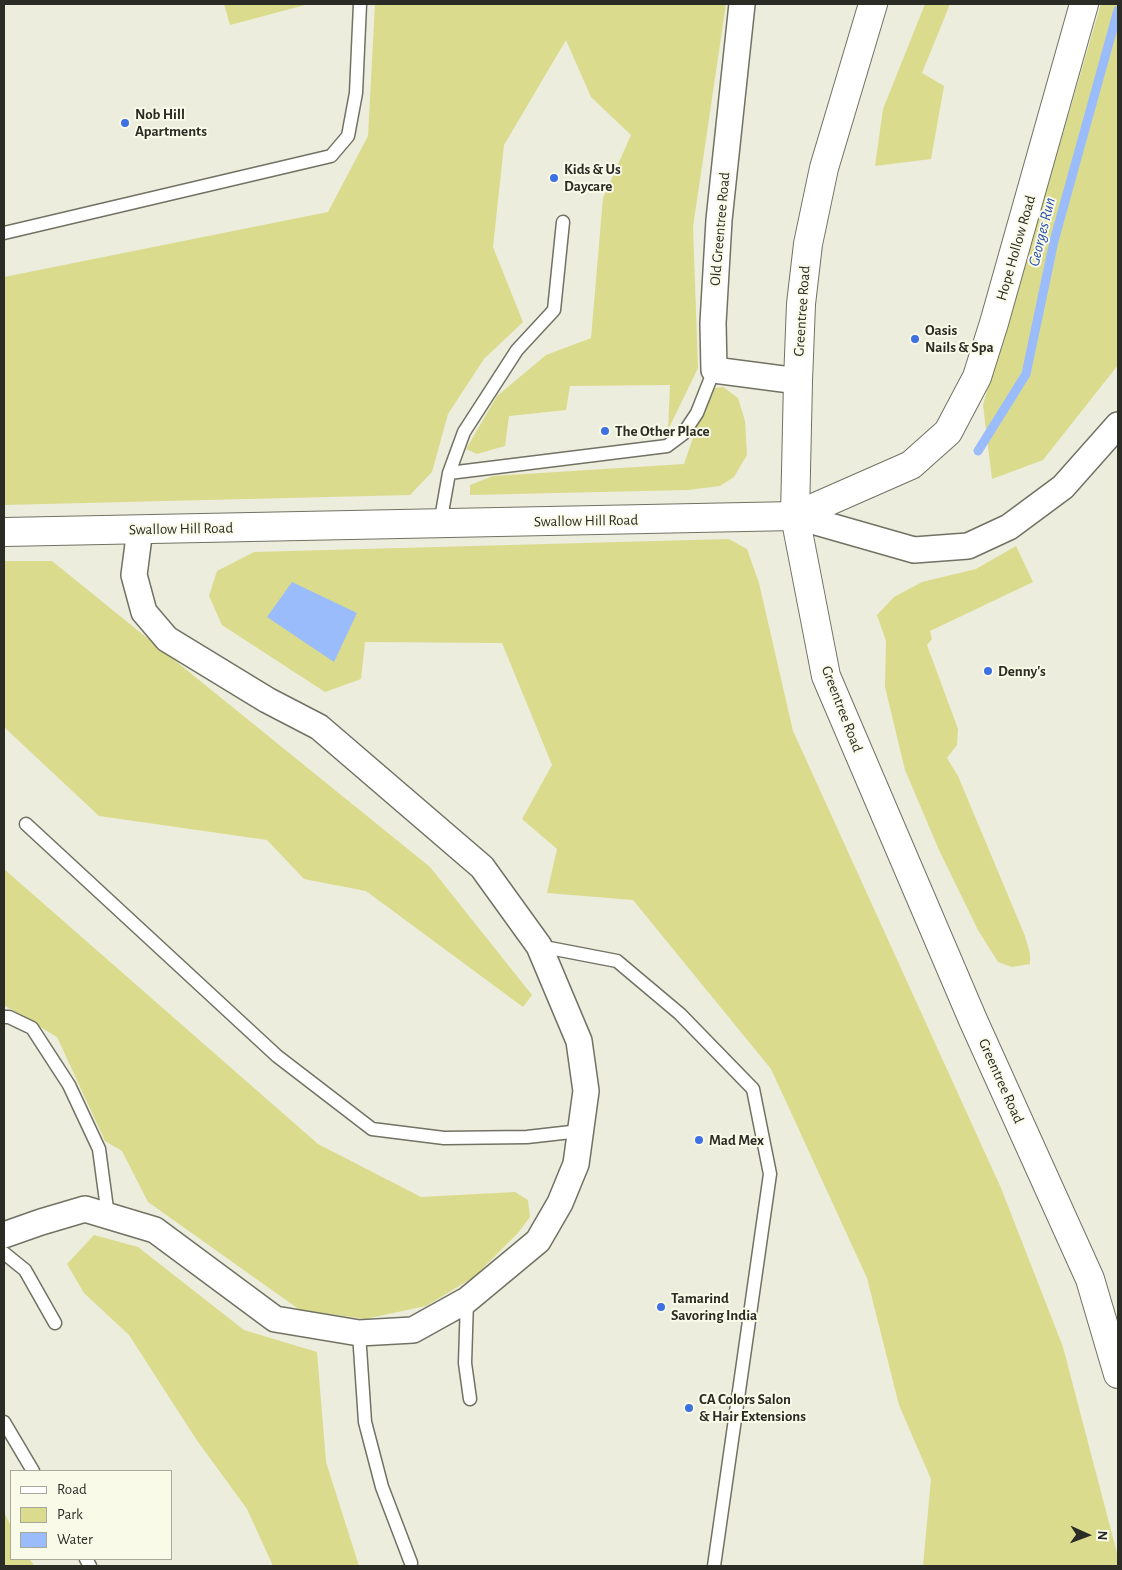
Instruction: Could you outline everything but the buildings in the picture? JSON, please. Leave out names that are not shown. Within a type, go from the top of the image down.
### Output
[{"type":"main road","name":"Greentree Road","points":[[873,4],[824,168],[808,244],[801,304],[795,516],[826,676],[973,1020],[1090,1279],[1118,1374]]},
{"type":"main road","name":"Hope Hollow Road","points":[[795,516],[911,465],[948,432],[977,377],[1084,4]]},
{"type":"main road","name":"Swallow Hill Road","points":[[4,532],[795,516]]},
{"type":"street","name":"Old Greentree Road","points":[[714,370],[713,323],[719,220],[742,4]]},
{"type":"street","points":[[714,370],[798,380]]},
{"type":"street","name":"Swallow Hill Road","points":[[795,516],[914,550],[968,546],[1009,528],[1063,487],[1118,425]]},
{"type":"street","points":[[4,1235],[85,1209],[155,1230],[275,1320],[359,1333],[413,1330],[467,1300],[538,1240],[560,1203],[576,1164],[586,1091],[579,1041],[539,946],[482,867],[319,726],[267,700],[167,639],[144,612],[134,575],[140,529]]},
{"type":"lane","points":[[4,233],[330,156],[348,136],[356,93],[360,4]]},
{"type":"lane","points":[[440,524],[449,473],[464,432],[517,350],[554,310],[563,222]]},
{"type":"lane","points":[[449,473],[667,446],[683,434],[697,413],[714,370]]},
{"type":"lane","points":[[26,824],[276,1056],[372,1129],[444,1138],[527,1137],[580,1131]]},
{"type":"lane","points":[[539,946],[617,961],[680,1014],[753,1089],[770,1174],[714,1566]]},
{"type":"lane","points":[[4,1017],[9,1016],[32,1028],[70,1085],[99,1150],[108,1216]]},
{"type":"lane","points":[[4,1253],[25,1270],[55,1324]]},
{"type":"lane","points":[[467,1300],[466,1363],[470,1400]]},
{"type":"lane","points":[[359,1333],[365,1422],[382,1487],[411,1563]]},
{"type":"lane","points":[[4,1422],[33,1470]]},
{"type":"green space","points":[[224,4],[309,4],[230,25]]},
{"type":"green space","points":[[375,4],[726,4],[693,227],[698,368],[668,430],[670,385],[570,386],[566,410],[509,416],[505,446],[477,454],[466,449],[497,396],[546,355],[591,338],[603,198],[631,135],[591,97],[566,40],[504,145],[493,247],[523,322],[484,359],[448,414],[432,472],[410,495],[4,505],[4,277],[328,212],[368,136]]},
{"type":"green space","points":[[925,4],[950,4],[922,73],[944,86],[931,159],[875,166],[883,109]]},
{"type":"green space","points":[[1101,4],[1118,4],[1118,365],[1043,460],[992,479],[983,405]]},
{"type":"green space","points":[[723,387],[738,398],[745,421],[747,455],[734,477],[720,486],[688,490],[470,495],[470,485],[493,476],[684,464],[707,397],[714,388]]},
{"type":"green space","points":[[729,539],[747,549],[759,583],[793,731],[1001,1188],[1063,1347],[1118,1557],[1118,1566],[923,1566],[931,1479],[899,1405],[867,1278],[771,1069],[633,900],[547,893],[557,849],[522,819],[552,765],[502,643],[365,642],[361,679],[325,692],[222,625],[209,596],[217,571],[254,552]]},
{"type":"green space","points":[[1016,546],[1033,582],[930,631],[932,639],[927,645],[958,729],[957,745],[947,758],[958,776],[1025,936],[1030,954],[1030,964],[1012,967],[998,962],[978,930],[939,850],[905,770],[885,687],[886,641],[877,615],[894,597],[922,582],[976,569]]},
{"type":"green space","points":[[4,561],[52,561],[430,867],[532,995],[523,1007],[366,891],[304,879],[267,840],[99,816],[4,727]]},
{"type":"green space","points":[[4,869],[318,1144],[421,1197],[515,1192],[528,1200],[530,1217],[518,1233],[474,1277],[426,1306],[365,1319],[300,1310],[148,1202],[122,1151],[105,1141],[57,1037],[4,1005]]},
{"type":"green space","points":[[94,1235],[138,1247],[244,1330],[317,1352],[326,1462],[359,1566],[273,1566],[247,1509],[196,1439],[129,1335],[84,1293],[67,1264]]},
{"type":"green space","points":[[4,1512],[10,1524],[10,1560],[31,1560],[34,1566],[4,1566]]},
{"type":"water","points":[[292,582],[357,613],[334,662],[267,617]]},
{"type":"waterway","name":"Georges Run","points":[[978,451],[1026,374],[1054,241],[1118,10]]},
{"type":"place","name":"Nob Hill Apartments","points":[[125,123]]},
{"type":"place","name":"Kids & Us Daycare","points":[[554,178]]},
{"type":"place","name":"Oasis Nails & Spa","points":[[915,339]]},
{"type":"place","name":"The Other Place","points":[[605,431]]},
{"type":"place","name":"Denny's","points":[[988,671]]},
{"type":"place","name":"Mad Mex","points":[[699,1140]]},
{"type":"place","name":"Tamarind Savoring India","points":[[661,1307]]},
{"type":"place","name":"CA Colors Salon & Hair Extensions","points":[[689,1408]]}]
